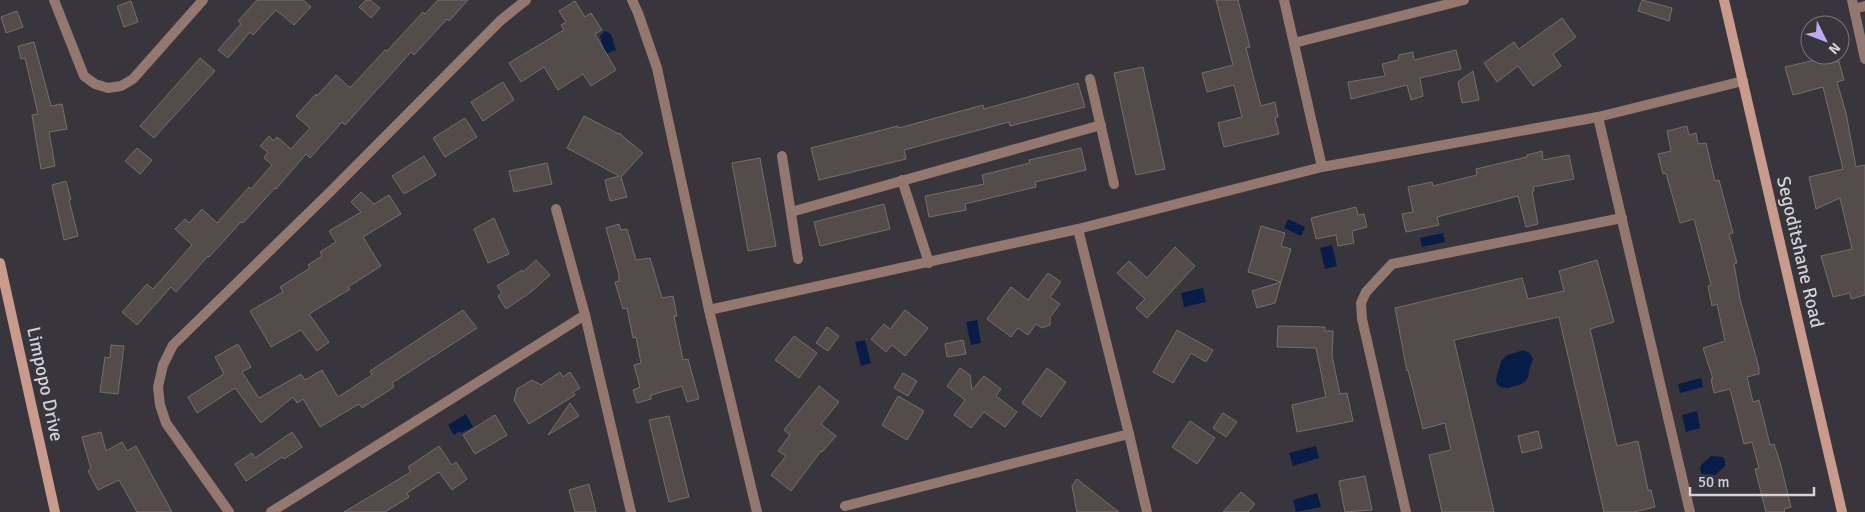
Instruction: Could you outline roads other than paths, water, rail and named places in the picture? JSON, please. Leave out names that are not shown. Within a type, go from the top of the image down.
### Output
[{"type":"street","points":[[54,0],[84,76],[101,87],[115,88],[133,79],[203,0]]},
{"type":"street","points":[[229,512],[166,423],[160,405],[158,387],[163,365],[173,345],[500,22],[526,0]]},
{"type":"street","points":[[632,0],[657,68],[709,310],[757,512]]},
{"type":"street","points":[[1284,0],[1322,167]]},
{"type":"street","points":[[1294,43],[1464,0]]},
{"type":"street","name":"Segoditshane Road","points":[[1724,0],[1842,512]]},
{"type":"street","points":[[1865,6],[1853,4],[1865,59]]},
{"type":"street","points":[[1090,79],[1114,184]]},
{"type":"street","points":[[709,310],[1078,229],[1322,167],[1598,117],[1742,81]]},
{"type":"street","points":[[1598,117],[1690,512]]},
{"type":"street","points":[[791,212],[1101,125]]},
{"type":"street","points":[[782,156],[798,259]]},
{"type":"street","points":[[902,180],[929,263]]},
{"type":"street","points":[[556,209],[585,315],[631,512]]},
{"type":"street","points":[[1406,512],[1362,319],[1361,303],[1366,292],[1392,264],[1622,218]]},
{"type":"street","points":[[1078,229],[1130,434],[1147,512]]},
{"type":"street","name":"Limpopo Drive","points":[[0,263],[55,512]]},
{"type":"street","points":[[271,512],[585,315]]},
{"type":"street","points":[[845,506],[1130,434]]},
{"type":"water","points":[[605,31],[611,34],[616,50],[605,54],[600,36]]},
{"type":"water","points":[[1288,219],[1305,227],[1301,236],[1284,228]]},
{"type":"water","points":[[1443,233],[1445,242],[1422,247],[1420,238]]},
{"type":"water","points":[[1332,245],[1337,266],[1325,269],[1320,248]]},
{"type":"water","points":[[1203,288],[1206,302],[1184,307],[1181,293]]},
{"type":"water","points":[[977,320],[981,343],[971,345],[966,322]]},
{"type":"water","points":[[865,340],[871,363],[861,366],[855,342]]},
{"type":"water","points":[[1523,350],[1530,353],[1533,359],[1527,379],[1521,384],[1509,388],[1500,387],[1496,380],[1502,360],[1508,355]]},
{"type":"water","points":[[1701,378],[1703,387],[1680,393],[1678,384]]},
{"type":"water","points":[[1697,411],[1700,428],[1686,432],[1682,415]]},
{"type":"water","points":[[466,414],[473,427],[454,435],[448,425]]},
{"type":"water","points":[[1316,446],[1319,458],[1293,466],[1289,453]]},
{"type":"water","points":[[1711,456],[1723,457],[1725,466],[1715,475],[1702,474],[1700,470],[1701,465]]},
{"type":"water","points":[[1317,493],[1321,507],[1296,512],[1293,500]]}]
